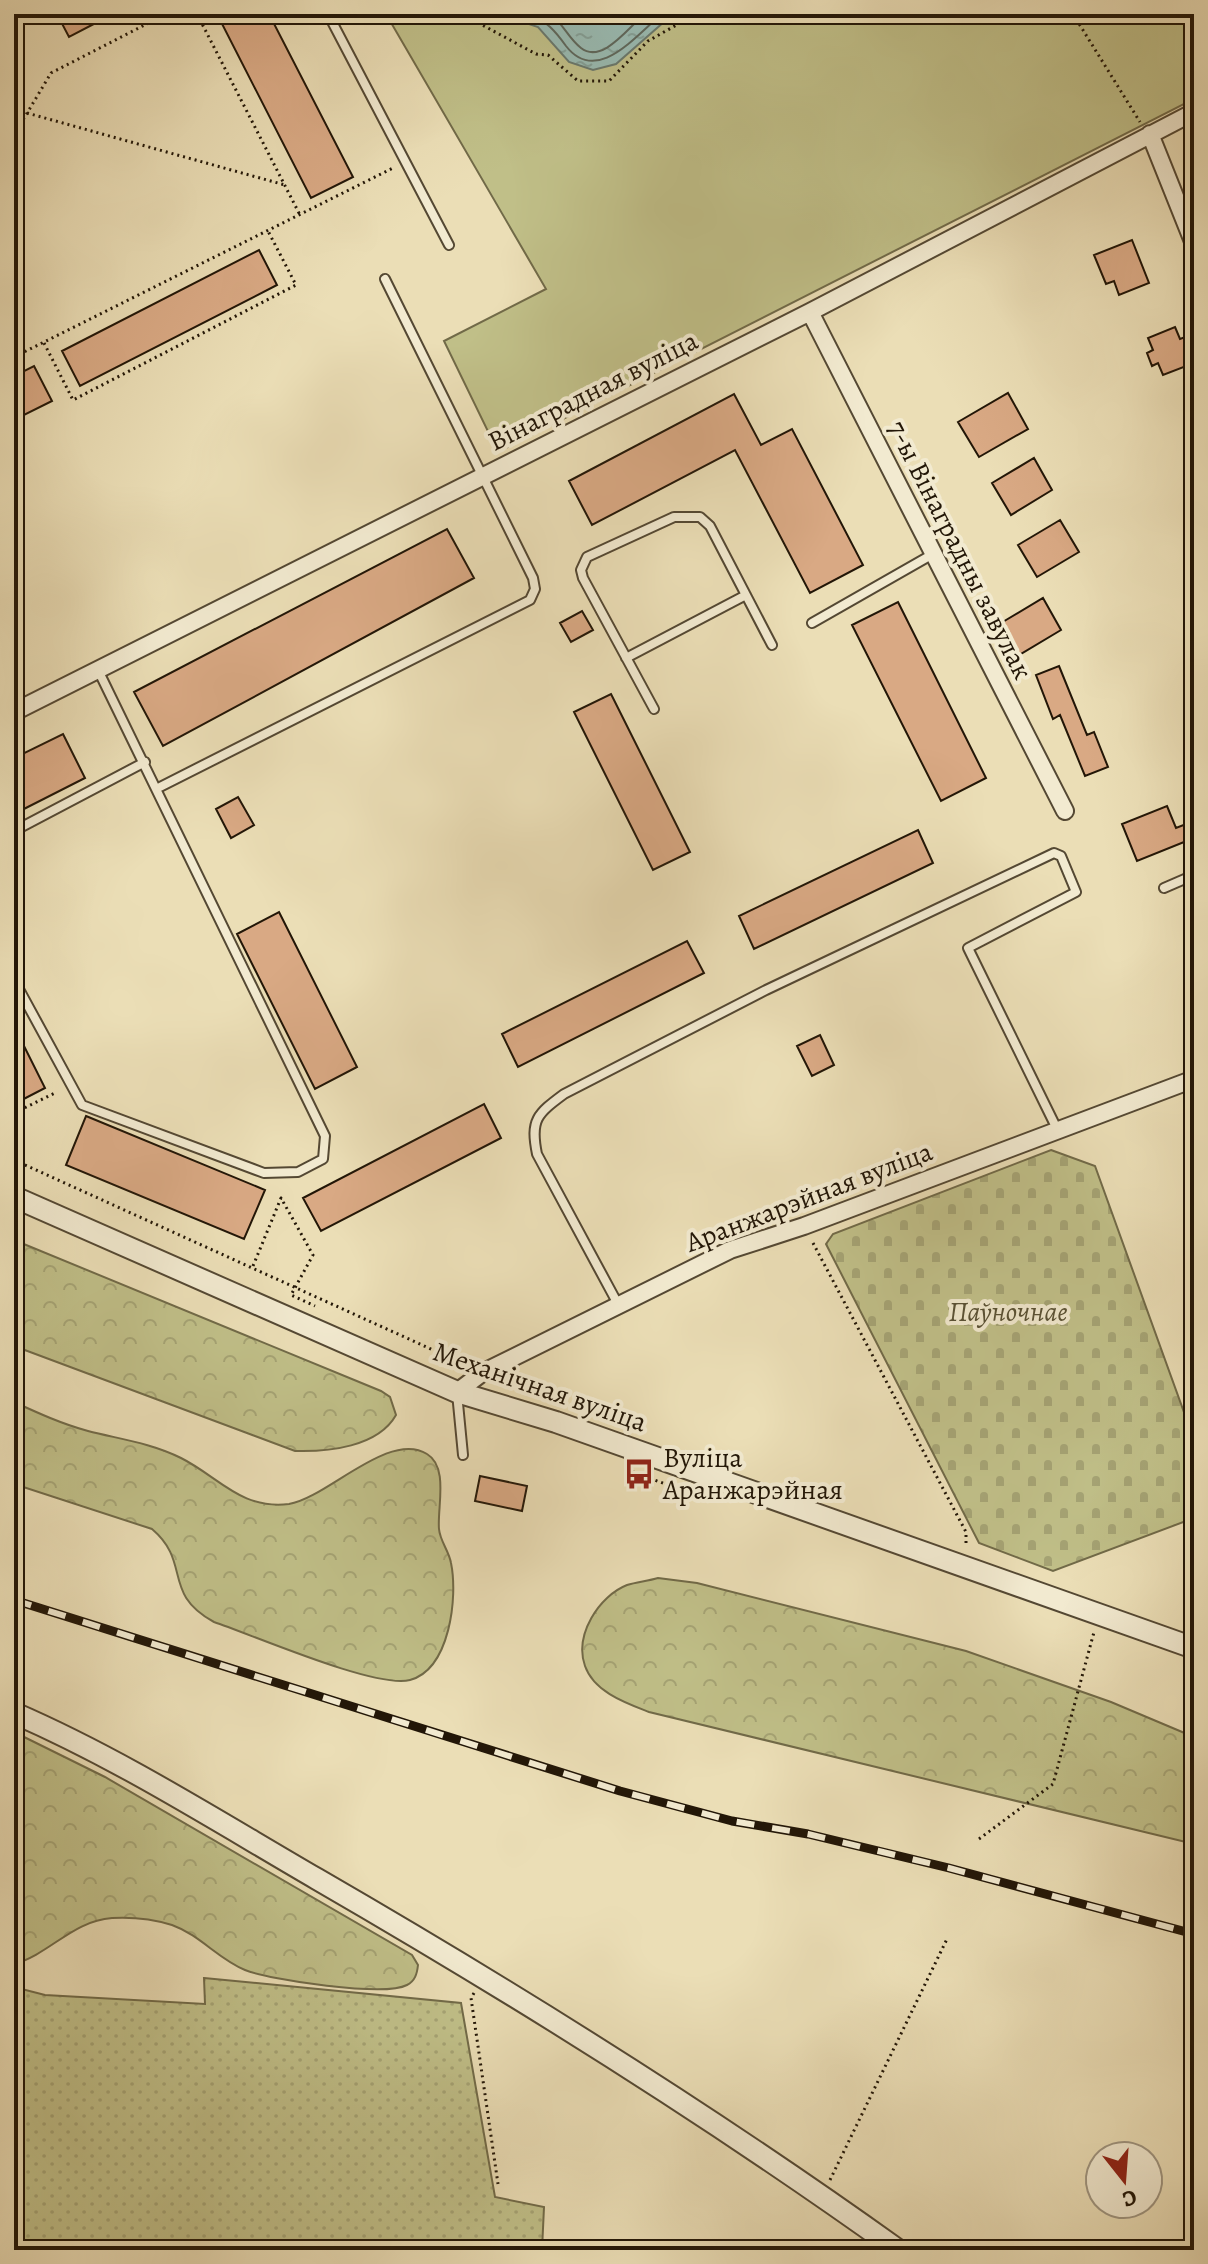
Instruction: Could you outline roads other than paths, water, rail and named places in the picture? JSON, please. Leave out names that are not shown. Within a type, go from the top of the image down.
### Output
[{"type":"street","name":"Вінаградная вуліца","points":[[14,712],[810,312],[1194,112]]},
{"type":"street","points":[[1150,134],[1194,244]]},
{"type":"street","name":"7-ы Вінаградны завулак","points":[[810,312],[1065,811]]},
{"type":"street","name":"Аранжарэйная вуліца","points":[[457,1392],[482,1373],[730,1250],[804,1226],[1194,1079]]},
{"type":"street","name":"Механічная вуліца","points":[[14,1197],[457,1392],[556,1422],[1098,1617],[1194,1648]]},
{"type":"street","points":[[14,1713],[90,1748],[483,1975],[822,2195],[898,2250]]},
{"type":"lane","points":[[328,14],[449,245]]},
{"type":"lane","points":[[158,788],[530,600],[535,589],[533,578],[385,279]]},
{"type":"lane","points":[[654,709],[583,578],[581,570],[587,557],[674,517],[700,517],[710,526],[772,645]]},
{"type":"lane","points":[[812,623],[933,554]]},
{"type":"lane","points":[[626,658],[746,595]]},
{"type":"lane","points":[[14,980],[82,1105],[264,1173],[298,1172],[323,1159],[325,1136],[98,670]]},
{"type":"lane","points":[[14,831],[145,762]]},
{"type":"lane","points":[[619,1307],[537,1154],[533,1133],[540,1112],[564,1094],[752,997],[1054,853],[1061,856],[1076,892],[968,948],[1057,1129]]},
{"type":"lane","points":[[1164,888],[1194,875]]},
{"type":"lane","points":[[457,1392],[463,1455]]},
{"type":"water","points":[[499,14],[673,14],[616,64],[593,70],[569,62],[538,27]]},
{"type":"railway","points":[[14,1600],[620,1791],[732,1821],[808,1834],[949,1868],[1194,1934]]},
{"type":"place","name":"Вуліца Аранжарэйная","points":[[639,1474]]},
{"type":"park label","name":"Паўночнае","points":[[1008,1312]]}]
